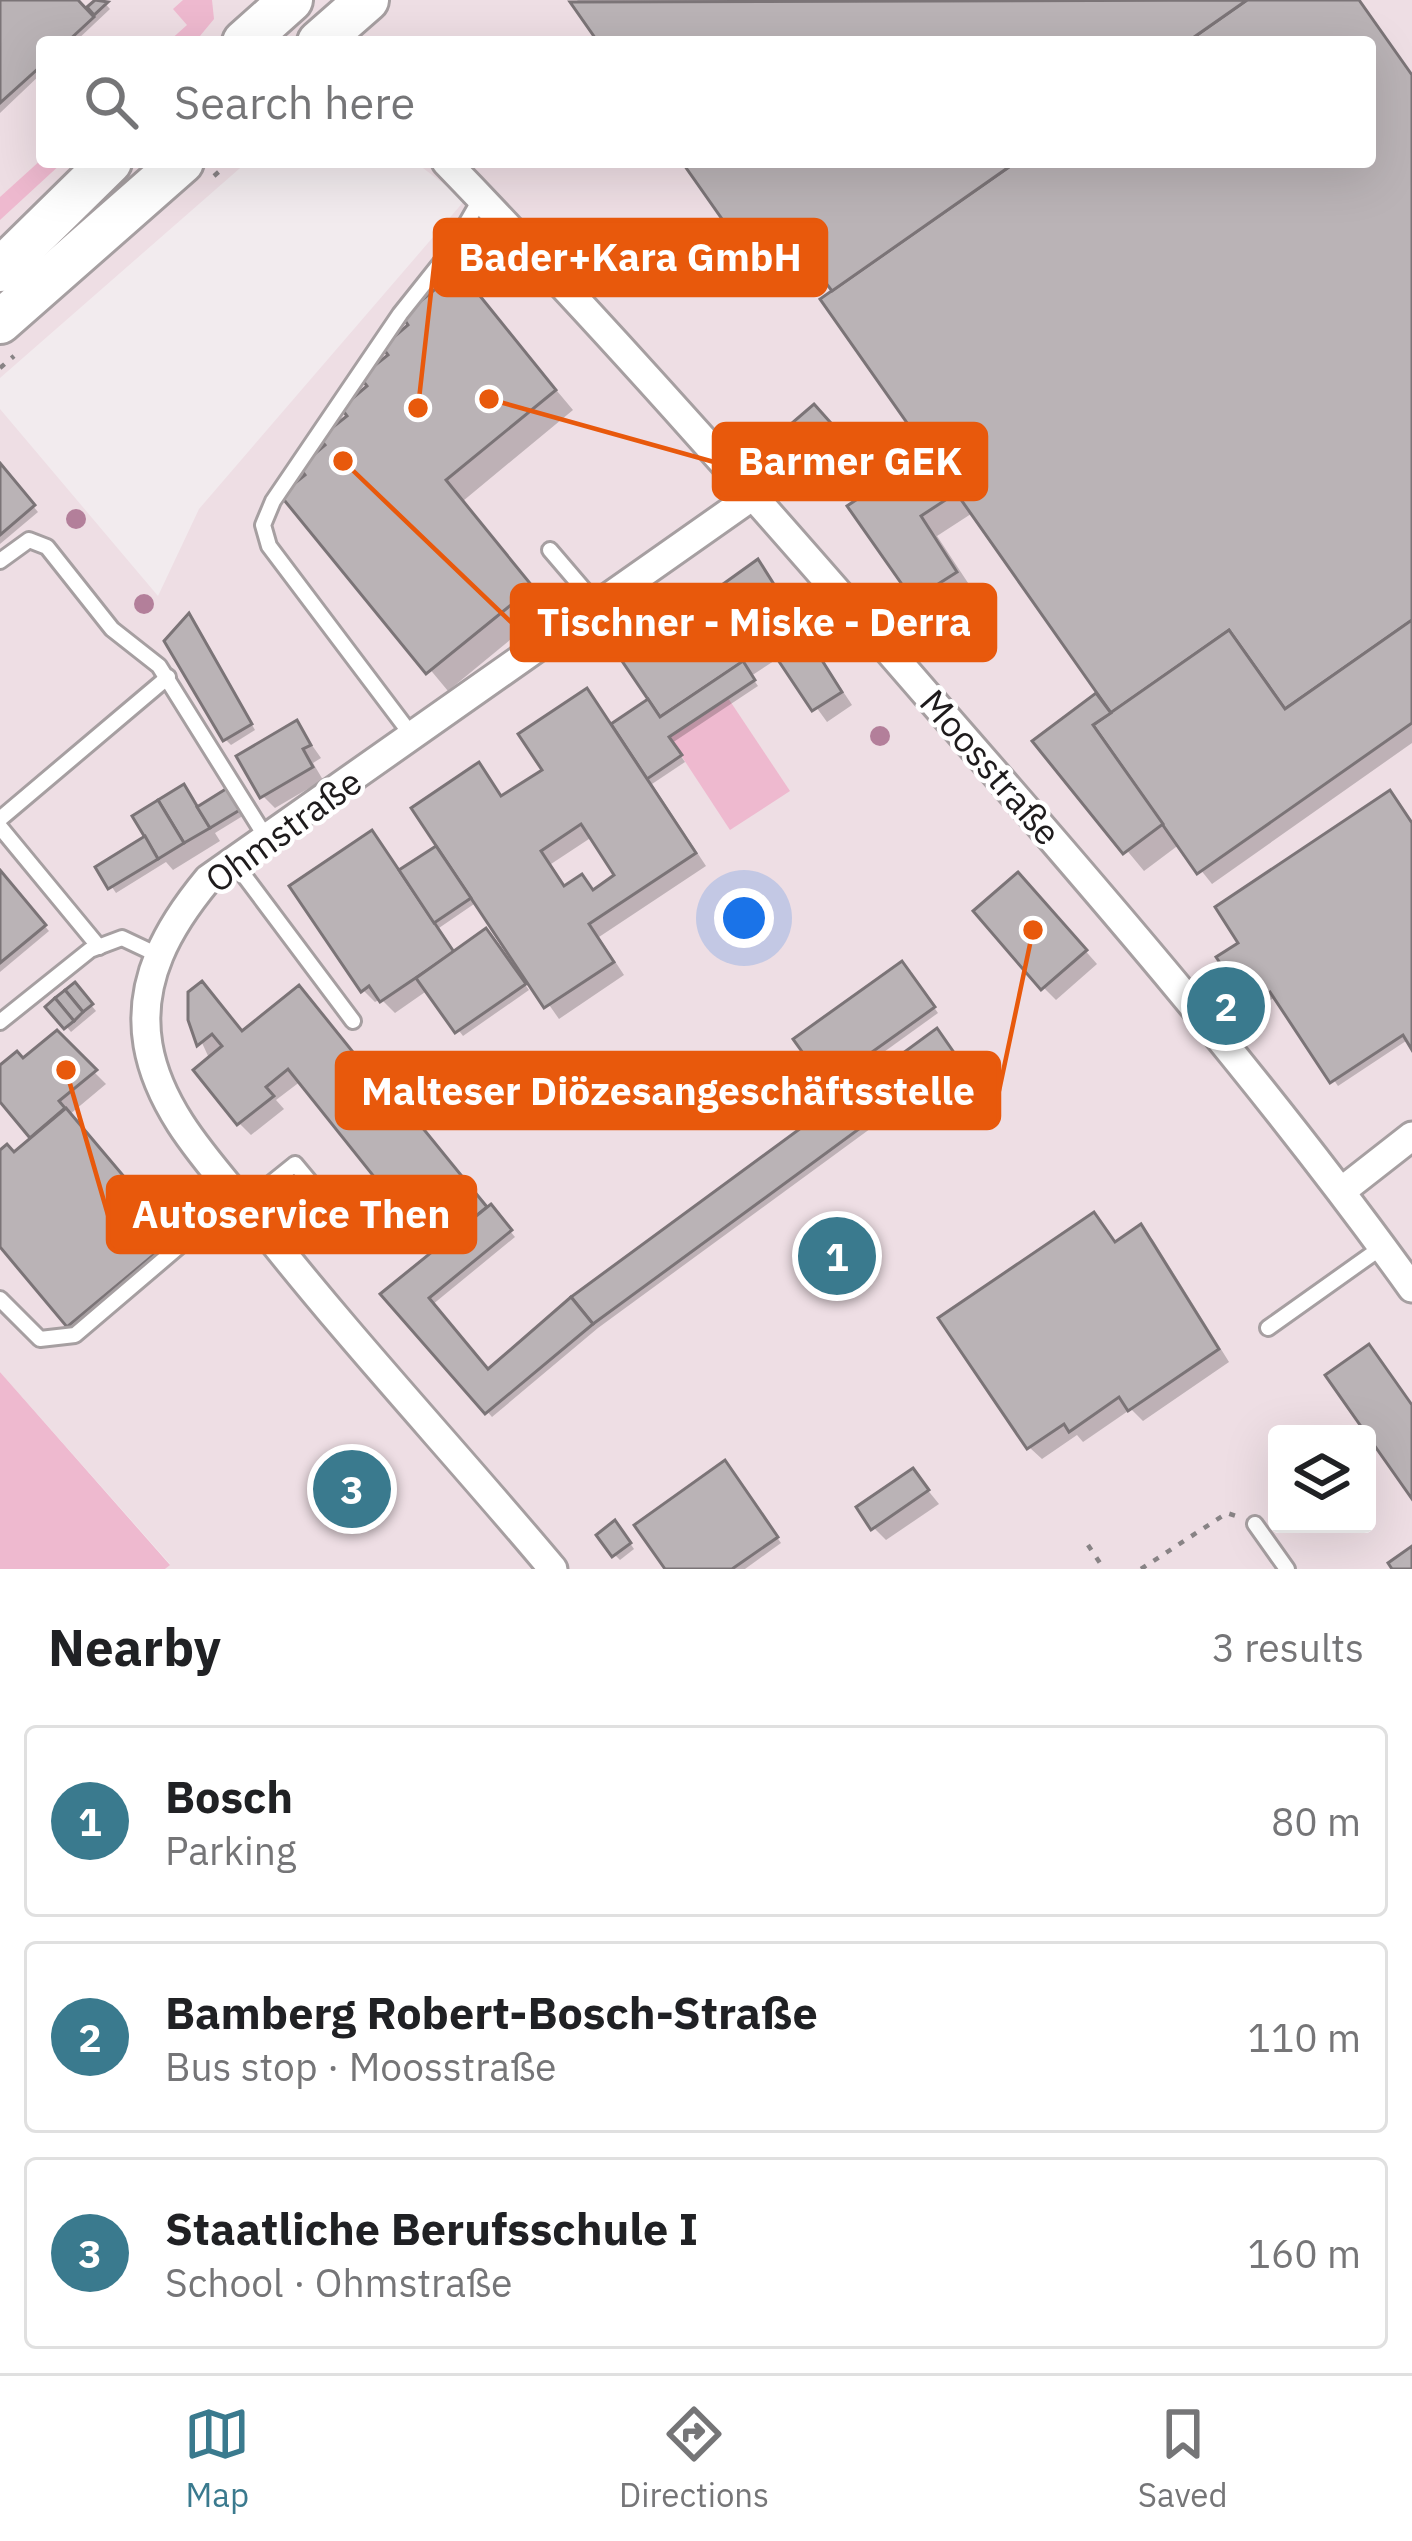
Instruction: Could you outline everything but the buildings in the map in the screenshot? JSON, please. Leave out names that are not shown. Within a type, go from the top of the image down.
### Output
[{"type":"main road","points":[[251,36],[290,0]]},
{"type":"main road","points":[[328,36],[367,0]]},
{"type":"main road","points":[[0,270],[104,168]]},
{"type":"main road","points":[[0,322],[175,168]]},
{"type":"street","points":[[290,0],[321,36]]},
{"type":"street","name":"Moosstraße","points":[[452,168],[754,495],[1193,1000],[1343,1190],[1412,1288]]},
{"type":"street","name":"Ohmstraße","points":[[553,1569],[320,1301],[174,1114],[152,1062],[146,1023],[158,955],[172,922],[208,879],[754,495]]},
{"type":"street","points":[[1343,1190],[1412,1136]]},
{"type":"lane","points":[[413,736],[269,545],[263,525],[273,501],[400,314],[451,250],[481,198]]},
{"type":"lane","points":[[0,562],[22,543],[40,541],[112,629],[168,677],[267,839]]},
{"type":"lane","points":[[550,550],[597,606]]},
{"type":"lane","points":[[99,947],[11,841],[3,816],[168,677]]},
{"type":"lane","points":[[234,862],[353,1021]]},
{"type":"lane","points":[[0,1022],[99,947],[122,938],[158,955]]},
{"type":"lane","points":[[0,1299],[40,1339],[75,1335],[241,1201],[295,1164],[356,1236]]},
{"type":"lane","points":[[1268,1328],[1382,1247]]},
{"type":"lane","points":[[1255,1524],[1287,1569]]},
{"type":"path","points":[[1141,1569],[1227,1513],[1255,1524]]},
{"type":"path","points":[[1088,1546],[1104,1569]]},
{"type":"shaded area","points":[[0,0],[1412,0],[1412,1569],[165,1569],[170,1564],[0,1372],[0,409],[158,596],[199,509],[465,200],[423,168],[1376,168],[1376,36],[36,36],[36,168],[240,168],[0,378]]},
{"type":"shaded area","points":[[183,0],[212,0],[214,19],[200,36],[175,36],[187,25],[173,9]]},
{"type":"shaded area","points":[[36,164],[56,168],[0,220],[0,197]]},
{"type":"shaded area","points":[[728,698],[790,791],[730,830],[669,737]]},
{"type":"shaded area","points":[[0,1372],[170,1565],[165,1569],[0,1569]]},
{"type":"place","name":"Barmer GEK","points":[[489,399]]},
{"type":"place","name":"Bader+Kara GmbH","points":[[418,408]]},
{"type":"place","name":"Tischner - Miske - Derra","points":[[343,461]]},
{"type":"place","name":"Malteser Diözesangeschäftsstelle","points":[[1033,930]]},
{"type":"place","name":"Bamberg Robert-Bosch-Straße","points":[[1226,1006]]},
{"type":"place","name":"Autoservice Then","points":[[66,1070]]},
{"type":"place","name":"Bosch","points":[[837,1256]]},
{"type":"place","name":"Staatliche Berufsschule I","points":[[352,1489]]}]
